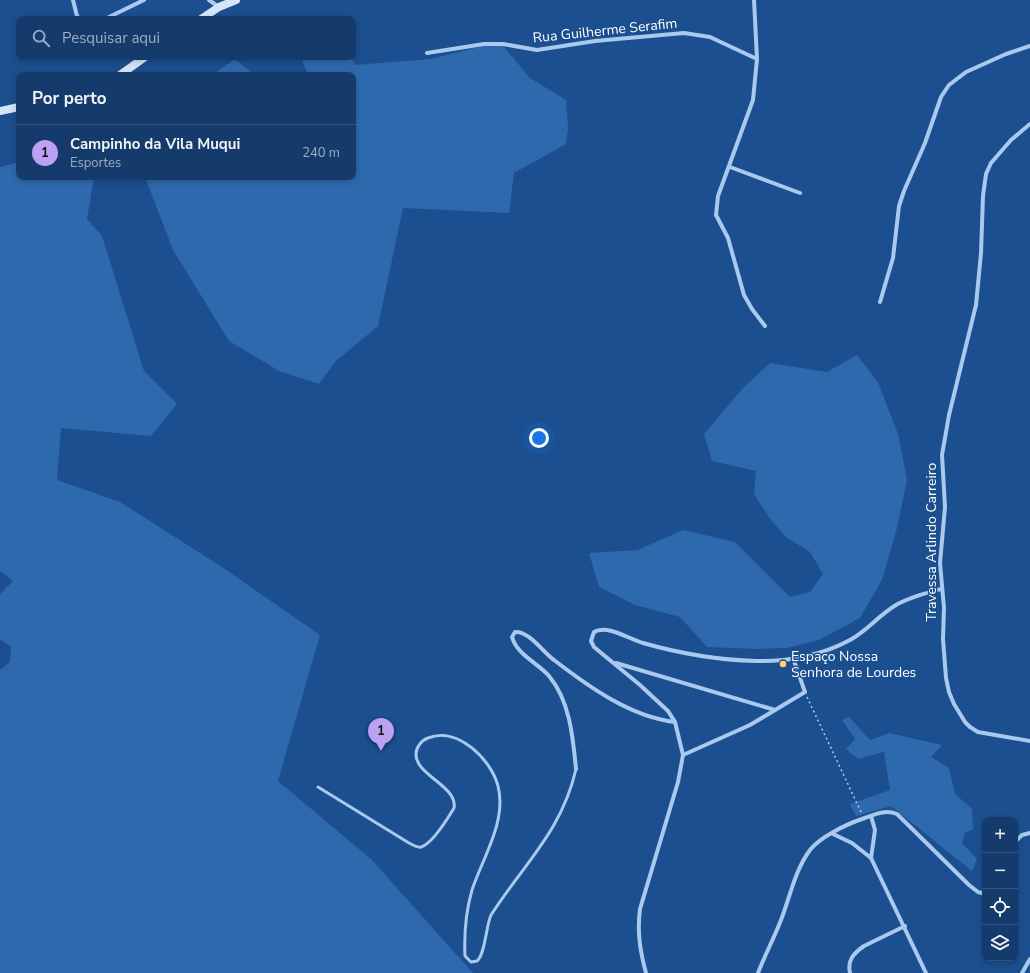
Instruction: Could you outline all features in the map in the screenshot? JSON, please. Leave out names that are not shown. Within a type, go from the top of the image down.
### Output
[{"type":"main road","points":[[206,16],[219,7],[236,0]]},
{"type":"main road","points":[[124,72],[141,60]]},
{"type":"main road","points":[[0,111],[16,108]]},
{"type":"street","points":[[73,0],[77,16]]},
{"type":"street","points":[[111,16],[144,0]]},
{"type":"street","points":[[209,0],[219,7]]},
{"type":"street","points":[[754,0],[757,59],[753,100],[730,167],[718,196],[716,215],[728,238],[744,295],[752,309],[765,326]]},
{"type":"street","name":"Rua Guilherme Serafim","points":[[427,53],[484,44],[504,44],[537,50],[595,40],[684,34],[699,35],[717,40],[757,59]]},
{"type":"street","points":[[880,302],[893,258],[898,212],[904,191],[925,143],[941,97],[949,85],[966,72],[981,64],[1030,46]]},
{"type":"street","name":"Travessa Arlindo Carreiro","points":[[1030,124],[1011,140],[991,163],[986,174],[983,196],[981,253],[976,305],[948,415],[942,455],[945,507],[940,559],[941,590],[944,608],[943,639],[946,678],[949,692],[959,713],[970,727],[978,732],[1030,741]]},
{"type":"street","points":[[730,167],[800,193]]},
{"type":"street","points":[[646,973],[639,948],[638,926],[640,909],[678,782],[683,755],[675,722],[658,701],[592,644],[592,635],[598,630],[603,629],[643,643],[692,654],[757,661],[793,658],[830,649],[851,640],[895,606],[910,598],[941,590]]},
{"type":"street","points":[[576,769],[573,740],[561,696],[544,670],[516,645],[512,637],[516,632],[524,634],[553,660],[608,698],[659,720],[675,722]]},
{"type":"street","points":[[683,755],[750,724],[805,692],[793,658]]},
{"type":"street","points":[[613,663],[775,710]]},
{"type":"street","points":[[758,973],[802,862],[811,849],[820,841],[857,820],[889,811],[897,814],[969,885],[982,892]]},
{"type":"street","points":[[871,816],[875,830],[871,858]]},
{"type":"street","points":[[1018,839],[1022,835],[1030,833]]},
{"type":"street","points":[[833,834],[852,843],[871,858],[905,926],[926,973]]},
{"type":"street","points":[[850,973],[848,965],[851,958],[858,950],[905,926]]},
{"type":"street","points":[[1022,973],[1030,959]]},
{"type":"lane","points":[[318,787],[409,843],[419,847],[423,846],[438,831],[454,808],[455,804],[447,791],[421,766],[416,754],[420,743],[426,738],[441,735],[453,737],[477,752],[492,773],[498,785],[500,799],[499,819],[472,891],[466,921],[466,956],[471,962],[477,961],[482,955],[487,924],[491,915],[503,896],[533,858],[556,821],[571,791],[576,769]]},
{"type":"path","points":[[805,692],[862,814],[871,816]]},
{"type":"shaded area","points":[[500,42],[530,78],[566,100],[568,128],[566,144],[514,173],[509,213],[403,208],[378,326],[335,362],[319,384],[279,371],[229,341],[173,250],[146,180],[356,180],[356,72],[307,72],[302,60],[352,60],[355,65],[430,59]]},
{"type":"shaded area","points":[[234,60],[236,60],[251,72],[216,72]]},
{"type":"shaded area","points":[[16,163],[16,180],[94,180],[87,219],[102,236],[144,371],[177,404],[151,436],[61,428],[57,480],[120,502],[222,567],[320,635],[278,781],[371,859],[473,973],[0,973],[0,670],[10,662],[11,647],[0,639],[0,594],[13,581],[0,571],[0,167]]},
{"type":"shaded area","points":[[857,355],[878,382],[898,434],[907,480],[897,528],[882,580],[860,618],[819,640],[787,648],[757,649],[707,647],[680,617],[635,605],[599,587],[589,553],[638,550],[683,530],[735,542],[790,597],[810,592],[823,574],[810,552],[786,537],[770,519],[754,494],[756,471],[712,461],[704,434],[744,387],[770,363],[827,372]]},
{"type":"shaded area","points":[[849,717],[870,740],[889,733],[942,745],[931,757],[949,768],[955,794],[972,809],[973,829],[965,833],[962,843],[977,859],[972,871],[891,806],[856,816],[850,804],[890,790],[884,752],[858,759],[846,749],[855,739],[842,720]]},
{"type":"place","name":"Espaço Nossa Senhora de Lourdes","points":[[783,664]]},
{"type":"place","name":"Campinho da Vila Muqui","points":[[381,751]]}]
